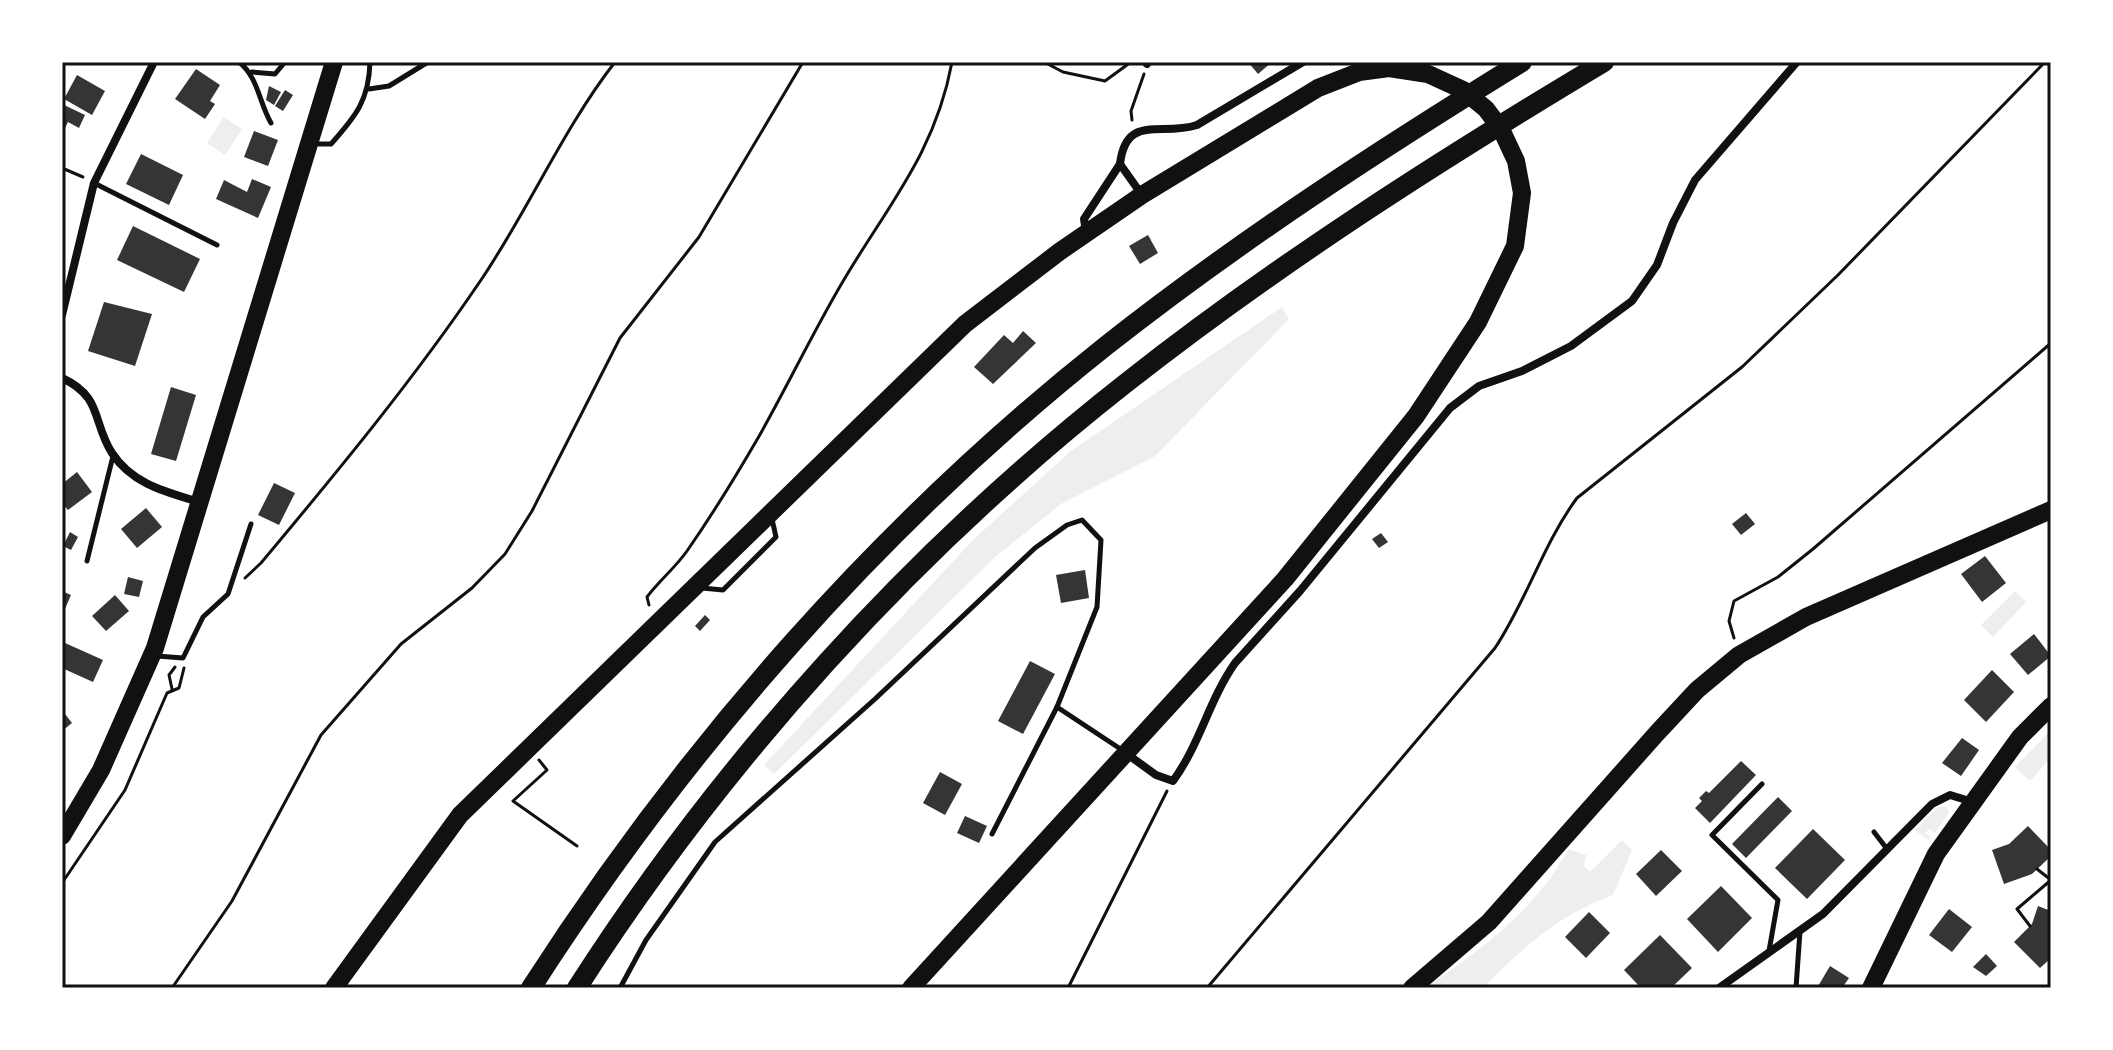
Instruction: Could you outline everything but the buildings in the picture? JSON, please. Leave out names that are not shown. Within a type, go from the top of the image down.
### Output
[{"type":"highway","points":[[531,988],[622,855],[732,714],[838,595],[954,478],[1061,383],[1192,280],[1299,204],[1522,62]]},
{"type":"highway","points":[[577,988],[661,867],[757,745],[881,606],[999,492],[1124,384],[1276,271],[1434,166],[1604,62]]},
{"type":"main road","points":[[62,836],[101,770],[152,656],[334,62]]},
{"type":"main road","points":[[334,988],[353,957],[460,815],[965,324],[1142,195],[1276,111],[1340,78],[1389,68],[1438,77],[1463,90],[1486,109],[1511,148],[1522,193],[1519,227],[1507,266],[1478,322],[1416,416],[1329,527],[911,988]]},
{"type":"main road","points":[[1412,988],[1489,922],[1677,711],[1739,655],[1806,617],[2051,510]]},
{"type":"main road","points":[[1871,988],[1895,933],[1936,854],[2020,737],[2049,710]]},
{"type":"street","points":[[62,315],[94,183],[154,62]]},
{"type":"street","points":[[1086,233],[1084,219],[1120,164],[1123,145],[1133,132],[1152,129],[1179,131],[1197,125],[1303,62]]},
{"type":"street","points":[[1126,753],[1156,775],[1173,781],[1197,743],[1219,689],[1235,663],[1368,509],[1440,417],[1479,386],[1522,371],[1571,346],[1632,301],[1657,265],[1673,223],[1695,180],[1797,62]]},
{"type":"street","points":[[1120,164],[1142,195]]},
{"type":"street","points":[[62,378],[77,385],[94,403],[114,455],[150,486],[199,502]]},
{"type":"street","points":[[1719,988],[1845,894],[1887,849],[1943,797],[1960,796],[1973,802]]},
{"type":"lane","points":[[239,62],[252,72],[275,74],[285,62]]},
{"type":"lane","points":[[309,144],[331,144],[348,125],[369,89],[370,62]]},
{"type":"lane","points":[[369,89],[389,86],[428,62]]},
{"type":"lane","points":[[252,72],[259,103],[271,123]]},
{"type":"lane","points":[[94,183],[217,245]]},
{"type":"lane","points":[[87,561],[114,455]]},
{"type":"lane","points":[[620,988],[646,940],[715,842],[875,699],[1035,548],[1067,525],[1082,520],[1101,540],[1097,607],[1057,707],[1006,800],[992,834]]},
{"type":"lane","points":[[152,656],[183,658],[203,617],[228,594],[251,524]]},
{"type":"lane","points":[[1057,707],[1107,737],[1126,753]]},
{"type":"lane","points":[[1762,784],[1712,835],[1778,900],[1769,951]]},
{"type":"lane","points":[[1874,832],[1887,849]]},
{"type":"lane","points":[[1796,988],[1800,930]]},
{"type":"path","points":[[228,594],[261,563],[432,351],[491,264],[567,134],[615,62]]},
{"type":"path","points":[[172,988],[232,901],[321,735],[401,644],[472,588],[505,554],[546,484],[620,338],[699,237],[803,62]]},
{"type":"path","points":[[660,621],[647,597],[685,554],[759,438],[806,344],[849,272],[898,200],[923,152],[945,97],[952,62]]},
{"type":"path","points":[[1044,62],[1063,72],[1105,81],[1131,62]]},
{"type":"path","points":[[1207,988],[1271,916],[1502,638],[1515,619],[1558,523],[1577,498],[1742,367],[1838,275],[2045,62]]},
{"type":"path","points":[[1133,125],[1131,111],[1148,63]]},
{"type":"path","points":[[62,168],[83,177]]},
{"type":"path","points":[[1739,655],[1729,621],[1734,601],[1778,577],[1813,549],[2051,343]]},
{"type":"path","points":[[62,883],[125,790],[167,693],[179,688],[183,658]]},
{"type":"path","points":[[169,675],[172,691]]},
{"type":"path","points":[[528,749],[547,770],[513,801],[577,846]]},
{"type":"path","points":[[1068,988],[1173,781]]},
{"type":"path","points":[[2030,926],[2017,909],[2051,880],[2037,869]]},
{"type":"shaded area","points":[[224,117],[242,129],[225,155],[207,143]]},
{"type":"shaded area","points":[[1282,307],[1289,319],[1155,456],[1061,504],[995,557],[774,774],[764,765],[974,539],[1071,451]]},
{"type":"shaded area","points":[[2015,591],[2026,602],[1993,637],[1981,625]]},
{"type":"shaded area","points":[[2051,730],[2051,757],[2030,781],[2015,767]]},
{"type":"shaded area","points":[[1938,807],[1947,807],[1949,812],[1935,833],[1929,829],[1925,833],[1931,838],[1928,840],[1915,830]]},
{"type":"shaded area","points":[[1622,840],[1632,850],[1613,895],[1559,922],[1512,959],[1483,988],[1425,988],[1506,927],[1541,890],[1568,849],[1586,855],[1584,866],[1590,872]]}]
